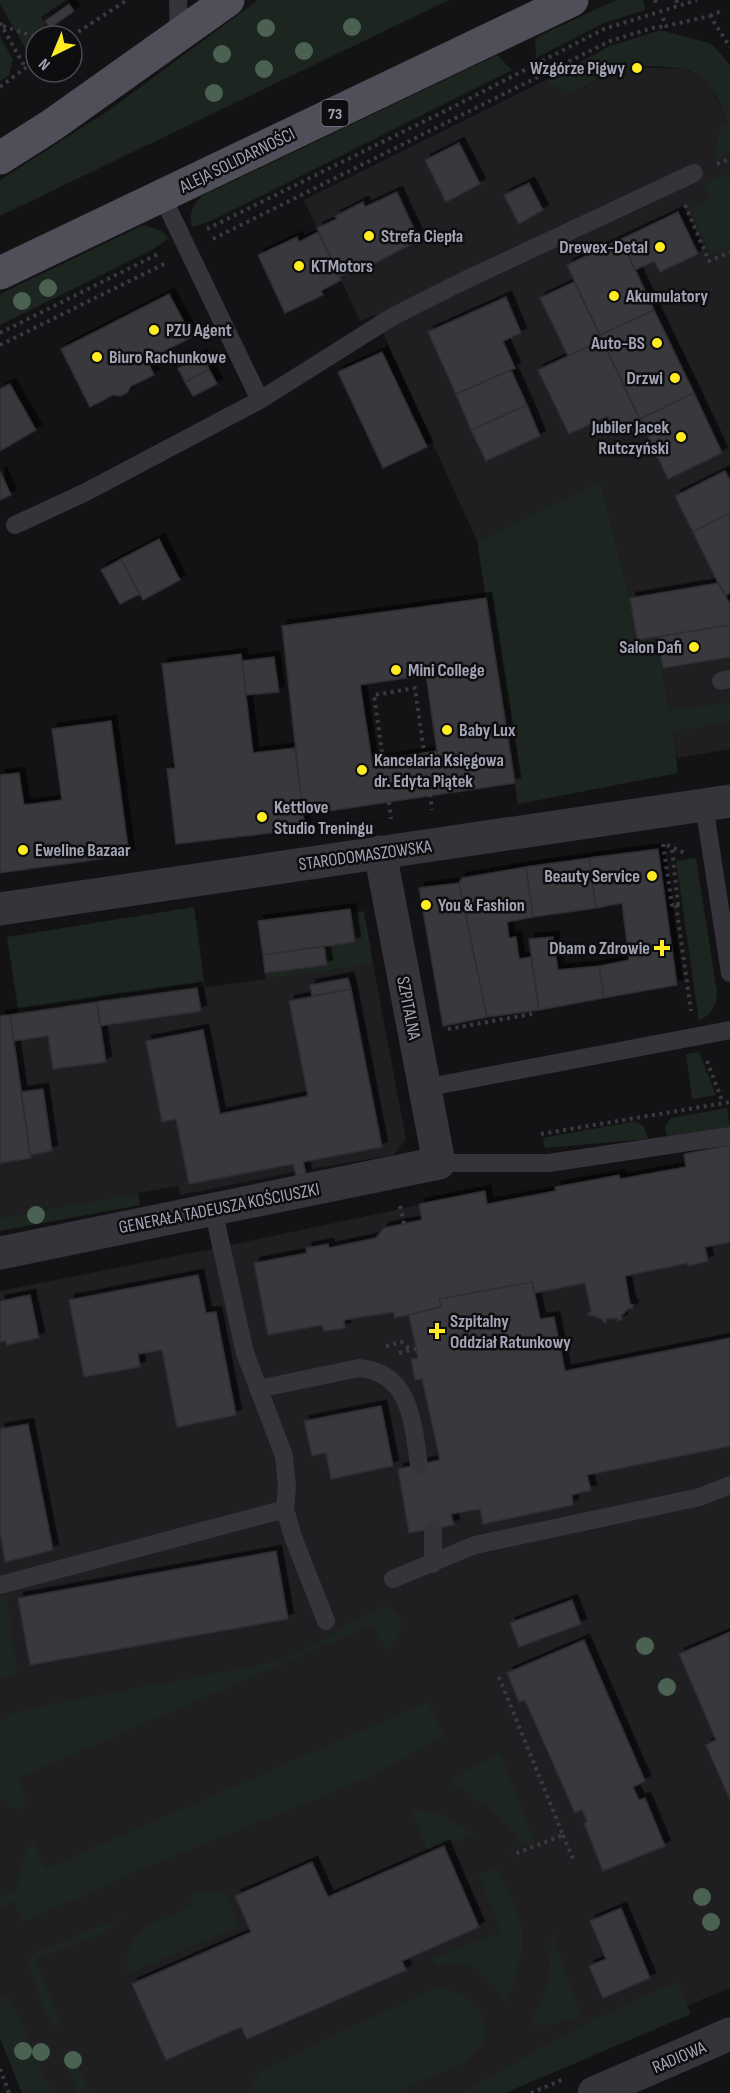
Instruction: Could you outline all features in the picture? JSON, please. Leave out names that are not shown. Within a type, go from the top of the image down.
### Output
[{"type":"main road","points":[[0,158],[228,0]]},
{"type":"main road","points":[[509,30],[525,0]]},
{"type":"main road","name":"ALEJA SOLIDARNOŚCI","points":[[0,273],[572,0]]},
{"type":"street","name":"STARODOMASZOWSKA","points":[[0,909],[717,803]]},
{"type":"street","name":"SZPITALNA","points":[[380,852],[439,1163]]},
{"type":"street","name":"GENERAŁA TADEUSZA KOŚCIUSZKI","points":[[0,1253],[439,1163]]},
{"type":"street","name":"RADIOWA","points":[[594,2093],[730,2034]]},
{"type":"lane","points":[[178,0],[179,36]]},
{"type":"lane","points":[[15,525],[86,492],[260,399],[392,317],[457,284],[694,173]]},
{"type":"lane","points":[[162,196],[260,399]]},
{"type":"lane","points":[[717,803],[730,973]]},
{"type":"lane","points":[[424,1088],[730,1030]]},
{"type":"lane","points":[[439,1163],[549,1163],[730,1136]]},
{"type":"lane","points":[[213,1209],[245,1353],[284,1456],[287,1486],[285,1509],[293,1537],[326,1621]]},
{"type":"lane","points":[[258,1389],[359,1368],[382,1373],[398,1386],[406,1401],[412,1417],[419,1464]]},
{"type":"lane","points":[[393,1580],[475,1545],[700,1497],[730,1485]]},
{"type":"lane","points":[[0,1586],[285,1509]]},
{"type":"lane","points":[[433,1529],[433,1564]]},
{"type":"path","points":[[84,28],[127,0]]},
{"type":"path","points":[[676,0],[679,6]]},
{"type":"path","points":[[0,333],[155,256],[187,245],[212,227],[443,113],[604,29],[697,0]]},
{"type":"path","points":[[0,345],[187,245],[610,41],[652,28],[710,16],[721,11]]},
{"type":"path","points":[[710,16],[730,48]]},
{"type":"path","points":[[663,18],[666,26]]},
{"type":"path","points":[[1,24],[24,33]]},
{"type":"path","points":[[1,24],[24,65]]},
{"type":"path","points":[[0,87],[24,68]]},
{"type":"path","points":[[675,181],[709,261],[730,252]]},
{"type":"path","points":[[383,760],[374,695],[415,688],[424,752]]},
{"type":"path","points":[[430,794],[433,814]]},
{"type":"path","points":[[389,802],[392,820]]},
{"type":"path","points":[[663,843],[672,905],[676,904]]},
{"type":"path","points":[[672,848],[678,904],[676,904],[690,1007]]},
{"type":"path","points":[[437,1031],[532,1014]]},
{"type":"path","points":[[536,1135],[730,1102]]},
{"type":"path","points":[[399,1200],[404,1224]]},
{"type":"path","points":[[393,1354],[416,1350]]},
{"type":"path","points":[[499,1677],[574,1861]]},
{"type":"path","points":[[512,1855],[563,1835]]},
{"type":"path","points":[[0,2069],[9,2093]]},
{"type":"shaded area","points":[[0,0],[66,0],[41,17],[45,24],[24,24],[24,46],[0,4]]},
{"type":"shaded area","points":[[258,0],[449,0],[0,216],[0,180],[108,111]]},
{"type":"shaded area","points":[[616,0],[643,0],[645,10],[604,23],[536,58],[535,38]]},
{"type":"shaded area","points":[[660,30],[712,44],[730,65],[730,153],[714,160],[719,131],[728,122],[711,88],[703,78],[695,73],[672,67],[631,67],[605,74],[574,93],[549,85],[546,80],[610,46]]},
{"type":"shaded area","points":[[0,36],[13,60],[9,75],[0,81]]},
{"type":"shaded area","points":[[497,55],[512,70],[211,221],[192,227],[192,210],[202,196]]},
{"type":"shaded area","points":[[631,67],[682,69],[702,76],[710,86],[728,122],[730,145],[730,749],[677,758],[657,638],[637,640],[630,598],[600,483],[477,541],[375,315],[360,321],[304,200],[546,80],[549,85],[574,93],[610,72]]},
{"type":"shaded area","points":[[724,174],[730,178],[730,247],[711,255],[690,208],[711,198],[704,184]]},
{"type":"shaded area","points":[[143,225],[162,231],[169,238],[152,250],[0,325],[0,294]]},
{"type":"shaded area","points":[[600,482],[630,598],[637,640],[657,637],[669,711],[730,702],[730,722],[673,731],[678,773],[518,804],[477,541]]},
{"type":"shaded area","points":[[696,858],[717,992],[713,1009],[699,1021],[676,861]]},
{"type":"shaded area","points":[[194,907],[205,987],[19,1014],[7,937]]},
{"type":"shaded area","points":[[364,911],[373,964],[266,979],[265,973],[326,965],[324,946],[354,942],[351,913]]},
{"type":"shaded area","points":[[373,964],[406,1139],[394,1155],[305,1170],[296,1176],[294,1172],[181,1195],[178,1186],[0,1218],[0,1016]]},
{"type":"shaded area","points":[[699,1052],[716,1095],[692,1099],[686,1054]]},
{"type":"shaded area","points":[[727,1108],[730,1127],[667,1136],[665,1127],[671,1118]]},
{"type":"shaded area","points":[[636,1121],[644,1127],[648,1139],[545,1148],[543,1138]]},
{"type":"shaded area","points":[[730,1145],[730,1988],[603,2040],[505,2093],[22,2093],[0,2038],[0,1291],[485,1191],[487,1204],[555,1191],[555,1187],[619,1175],[620,1179],[685,1167],[684,1154]]},
{"type":"shaded area","points":[[138,1193],[140,1205],[0,1231],[0,1218]]},
{"type":"shaded area","points":[[6,1595],[17,1671],[13,1675],[0,1679],[0,1597]]},
{"type":"shaded area","points":[[386,1606],[397,1614],[402,1627],[397,1640],[386,1649],[372,1625],[18,1778],[27,1800],[24,1808],[11,1807],[1,1799],[0,1722],[8,1715],[32,1708],[277,1662],[316,1644],[373,1610]]},
{"type":"shaded area","points":[[428,1702],[444,1736],[365,1779],[136,1871],[23,1921],[14,1901],[0,1908],[0,1898],[17,1889],[22,1863],[33,1840],[45,1869]]},
{"type":"shaded area","points":[[500,1753],[535,1842],[523,1846],[507,1825],[490,1809],[447,1781]]},
{"type":"shaded area","points":[[410,1808],[436,1812],[474,1834],[429,1852]]},
{"type":"shaded area","points":[[497,1867],[516,1910],[522,1933],[519,1963],[506,2002],[486,1978],[474,1969],[457,1963],[436,1966],[433,1958],[501,1932],[479,1875]]},
{"type":"shaded area","points":[[225,1890],[239,1926],[127,1974],[129,1949],[145,1927],[185,1909],[192,1903],[193,1891],[207,1895]]},
{"type":"shaded area","points":[[122,1917],[104,1932],[35,1960],[61,2023],[52,2024],[41,2003],[28,1962],[33,1954]]},
{"type":"shaded area","points":[[552,1934],[581,2016],[555,2024],[531,2026],[548,1984]]},
{"type":"shaded area","points":[[677,1982],[691,2014],[505,2093],[462,2093],[594,2019]]},
{"type":"shaded area","points":[[436,1987],[459,1993],[478,2010],[483,2020],[485,2041],[467,2061],[395,2093],[248,2093],[259,2073],[271,2066]]},
{"type":"shaded area","points":[[0,1997],[7,1997],[17,2011],[51,2093],[22,2093],[0,2038]]},
{"type":"shaded area","points":[[68,2053],[77,2063],[90,2093],[78,2093],[63,2056]]},
{"type":"building","points":[[69,4],[74,11],[56,24],[47,24],[45,21]]},
{"type":"building","points":[[459,143],[480,184],[446,202],[425,160]]},
{"type":"building","points":[[529,183],[543,210],[519,224],[504,195]]},
{"type":"building","name":"Strefa Ciepła","points":[[397,192],[419,240],[362,270],[360,268],[340,277],[317,228],[337,219],[335,216],[363,202],[365,207]]},
{"type":"building","name":"Drewex-Detal","points":[[678,212],[698,254],[660,272],[654,261],[635,270],[621,239]]},
{"type":"building","name":"KTMotors","points":[[318,232],[341,280],[321,291],[323,295],[285,313],[258,255],[297,237],[299,242]]},
{"type":"building","name":"Akumulatory","points":[[621,239],[654,310],[600,335],[567,265]]},
{"type":"building","points":[[574,282],[602,340],[568,356],[540,298]]},
{"type":"building","points":[[169,294],[192,337],[147,360],[154,375],[131,386],[127,393],[120,396],[113,395],[90,407],[61,349]]},
{"type":"building","points":[[506,297],[521,333],[503,341],[515,368],[456,394],[428,332]]},
{"type":"building","points":[[654,310],[694,393],[640,419],[600,335]]},
{"type":"building","points":[[602,340],[640,420],[615,432],[608,416],[569,434],[538,370]]},
{"type":"building","points":[[382,352],[427,447],[383,468],[338,372]]},
{"type":"building","points":[[202,355],[209,369],[185,382],[178,368]]},
{"type":"building","points":[[209,369],[217,384],[193,396],[185,382]]},
{"type":"building","points":[[511,370],[527,405],[471,430],[456,394]]},
{"type":"building","points":[[10,384],[36,430],[0,451],[0,389]]},
{"type":"building","name":"Jubiler Jacek Rutczyński","points":[[694,393],[722,453],[668,479],[640,419]]},
{"type":"building","points":[[527,405],[540,436],[486,461],[471,430]]},
{"type":"building","points":[[0,471],[11,495],[0,500]]},
{"type":"building","points":[[725,471],[730,481],[730,513],[693,532],[675,496]]},
{"type":"building","points":[[730,513],[730,593],[726,595],[693,532]]},
{"type":"building","points":[[159,539],[180,580],[143,600],[121,559]]},
{"type":"building","points":[[121,559],[140,594],[120,604],[101,570]]},
{"type":"building","points":[[718,583],[730,604],[730,625],[637,640],[630,598]]},
{"type":"building","points":[[486,598],[515,783],[303,815],[282,626]],"holes":[[[426,675],[437,751],[372,761],[360,685]]]},
{"type":"building","name":"Salon Dafi","points":[[730,625],[730,657],[663,668],[657,637]]},
{"type":"building","points":[[241,654],[253,753],[295,748],[305,829],[176,844],[167,769],[175,768],[162,664]]},
{"type":"building","points":[[274,657],[279,692],[246,695],[242,661]]},
{"type":"building","points":[[111,721],[129,855],[0,873],[0,775],[19,773],[24,805],[62,800],[52,729]]},
{"type":"building","points":[[658,849],[677,985],[604,998],[599,966],[629,960],[622,903],[596,908],[589,858]]},
{"type":"building","points":[[589,858],[596,908],[533,917],[526,867]]},
{"type":"building","points":[[526,867],[533,917],[507,922],[509,938],[516,937],[519,959],[531,957],[539,1010],[487,1017],[459,883],[462,878]]},
{"type":"building","points":[[459,883],[487,1017],[443,1026],[419,888]]},
{"type":"building","points":[[350,909],[355,942],[263,955],[258,921]]},
{"type":"building","points":[[553,937],[558,970],[599,966],[604,998],[539,1010],[529,939]]},
{"type":"building","points":[[324,946],[327,965],[265,973],[263,955]]},
{"type":"building","points":[[348,978],[351,989],[312,996],[310,985]]},
{"type":"building","points":[[197,988],[201,1011],[100,1026],[97,1002]]},
{"type":"building","points":[[351,989],[382,1147],[303,1162],[306,1174],[296,1176],[293,1164],[189,1184],[176,1119],[162,1122],[146,1041],[203,1030],[220,1114],[308,1096],[289,1001]]},
{"type":"building","points":[[97,1002],[106,1062],[53,1069],[48,1036],[14,1041],[10,1015]]},
{"type":"building","points":[[10,1015],[31,1158],[0,1163],[0,1016]]},
{"type":"building","points":[[43,1089],[52,1151],[30,1155],[21,1092]]},
{"type":"building","points":[[730,1145],[730,1242],[705,1247],[708,1261],[625,1276],[630,1304],[633,1305],[632,1309],[629,1308],[618,1321],[617,1318],[606,1319],[606,1323],[588,1314],[591,1311],[585,1283],[535,1293],[532,1282],[439,1299],[441,1307],[394,1318],[394,1312],[344,1320],[345,1328],[324,1331],[322,1325],[268,1335],[254,1263],[307,1253],[306,1248],[328,1244],[329,1248],[376,1238],[384,1228],[422,1220],[419,1204],[485,1191],[487,1204],[556,1191],[555,1187],[619,1175],[620,1179],[686,1167],[684,1154]]},
{"type":"building","points":[[198,1275],[206,1313],[216,1312],[236,1415],[177,1427],[162,1350],[138,1354],[140,1367],[84,1377],[69,1300]]},
{"type":"building","points":[[532,1282],[540,1319],[554,1317],[565,1371],[730,1338],[730,1446],[587,1475],[591,1490],[572,1495],[573,1505],[483,1524],[480,1509],[451,1514],[454,1525],[409,1533],[398,1469],[440,1460],[422,1379],[415,1380],[411,1359],[418,1358],[409,1315],[441,1307],[439,1299]]},
{"type":"building","points":[[30,1295],[39,1338],[7,1345],[5,1341],[0,1342],[0,1301]]},
{"type":"building","points":[[381,1406],[393,1466],[331,1479],[326,1453],[312,1456],[304,1421]]},
{"type":"building","points":[[28,1424],[53,1550],[5,1562],[0,1532],[0,1429]]},
{"type":"building","points":[[276,1551],[288,1619],[30,1665],[18,1598]]},
{"type":"building","points":[[572,1600],[581,1624],[519,1647],[510,1623]]},
{"type":"building","points":[[730,1632],[730,1800],[706,1745],[716,1740],[679,1654]]},
{"type":"building","points":[[584,1640],[645,1781],[633,1787],[639,1800],[645,1798],[665,1846],[603,1871],[584,1823],[587,1822],[582,1809],[575,1813],[525,1700],[519,1702],[507,1673]]},
{"type":"building","points":[[444,1846],[479,1927],[402,1961],[406,1970],[247,2039],[241,2027],[166,2060],[132,1984],[251,1932],[235,1896],[312,1862],[328,1897]]},
{"type":"building","points":[[621,1908],[650,1978],[603,1998],[589,1966],[606,1959],[590,1921]]},
{"type":"place","name":"Wzgórze Pigwy","points":[[637,68]]},
{"type":"place","name":"Strefa Ciepła","points":[[369,236]]},
{"type":"place","name":"Drewex-Detal","points":[[660,247]]},
{"type":"place","name":"KTMotors","points":[[299,266]]},
{"type":"place","name":"Akumulatory","points":[[614,296]]},
{"type":"place","name":"PZU Agent","points":[[154,330]]},
{"type":"place","name":"Auto-BS","points":[[657,343]]},
{"type":"place","name":"Biuro Rachunkowe","points":[[97,357]]},
{"type":"place","name":"Drzwi","points":[[675,378]]},
{"type":"place","name":"Jubiler Jacek Rutczyński","points":[[681,437]]},
{"type":"place","name":"Salon Dafi","points":[[694,647]]},
{"type":"place","name":"Mini College","points":[[396,670]]},
{"type":"place","name":"Baby Lux","points":[[447,730]]},
{"type":"place","name":"Kancelaria Księgowa dr. Edyta Piątek","points":[[362,770]]},
{"type":"place","name":"Kettlove Studio Treningu","points":[[262,817]]},
{"type":"place","name":"Eweline Bazaar","points":[[23,850]]},
{"type":"place","name":"Beauty Service","points":[[652,876]]},
{"type":"place","name":"You & Fashion","points":[[426,905]]},
{"type":"place","name":"Dbam o Zdrowie","points":[[662,948]]},
{"type":"place","name":"Szpitalny Oddział Ratunkowy","points":[[437,1331]]}]
